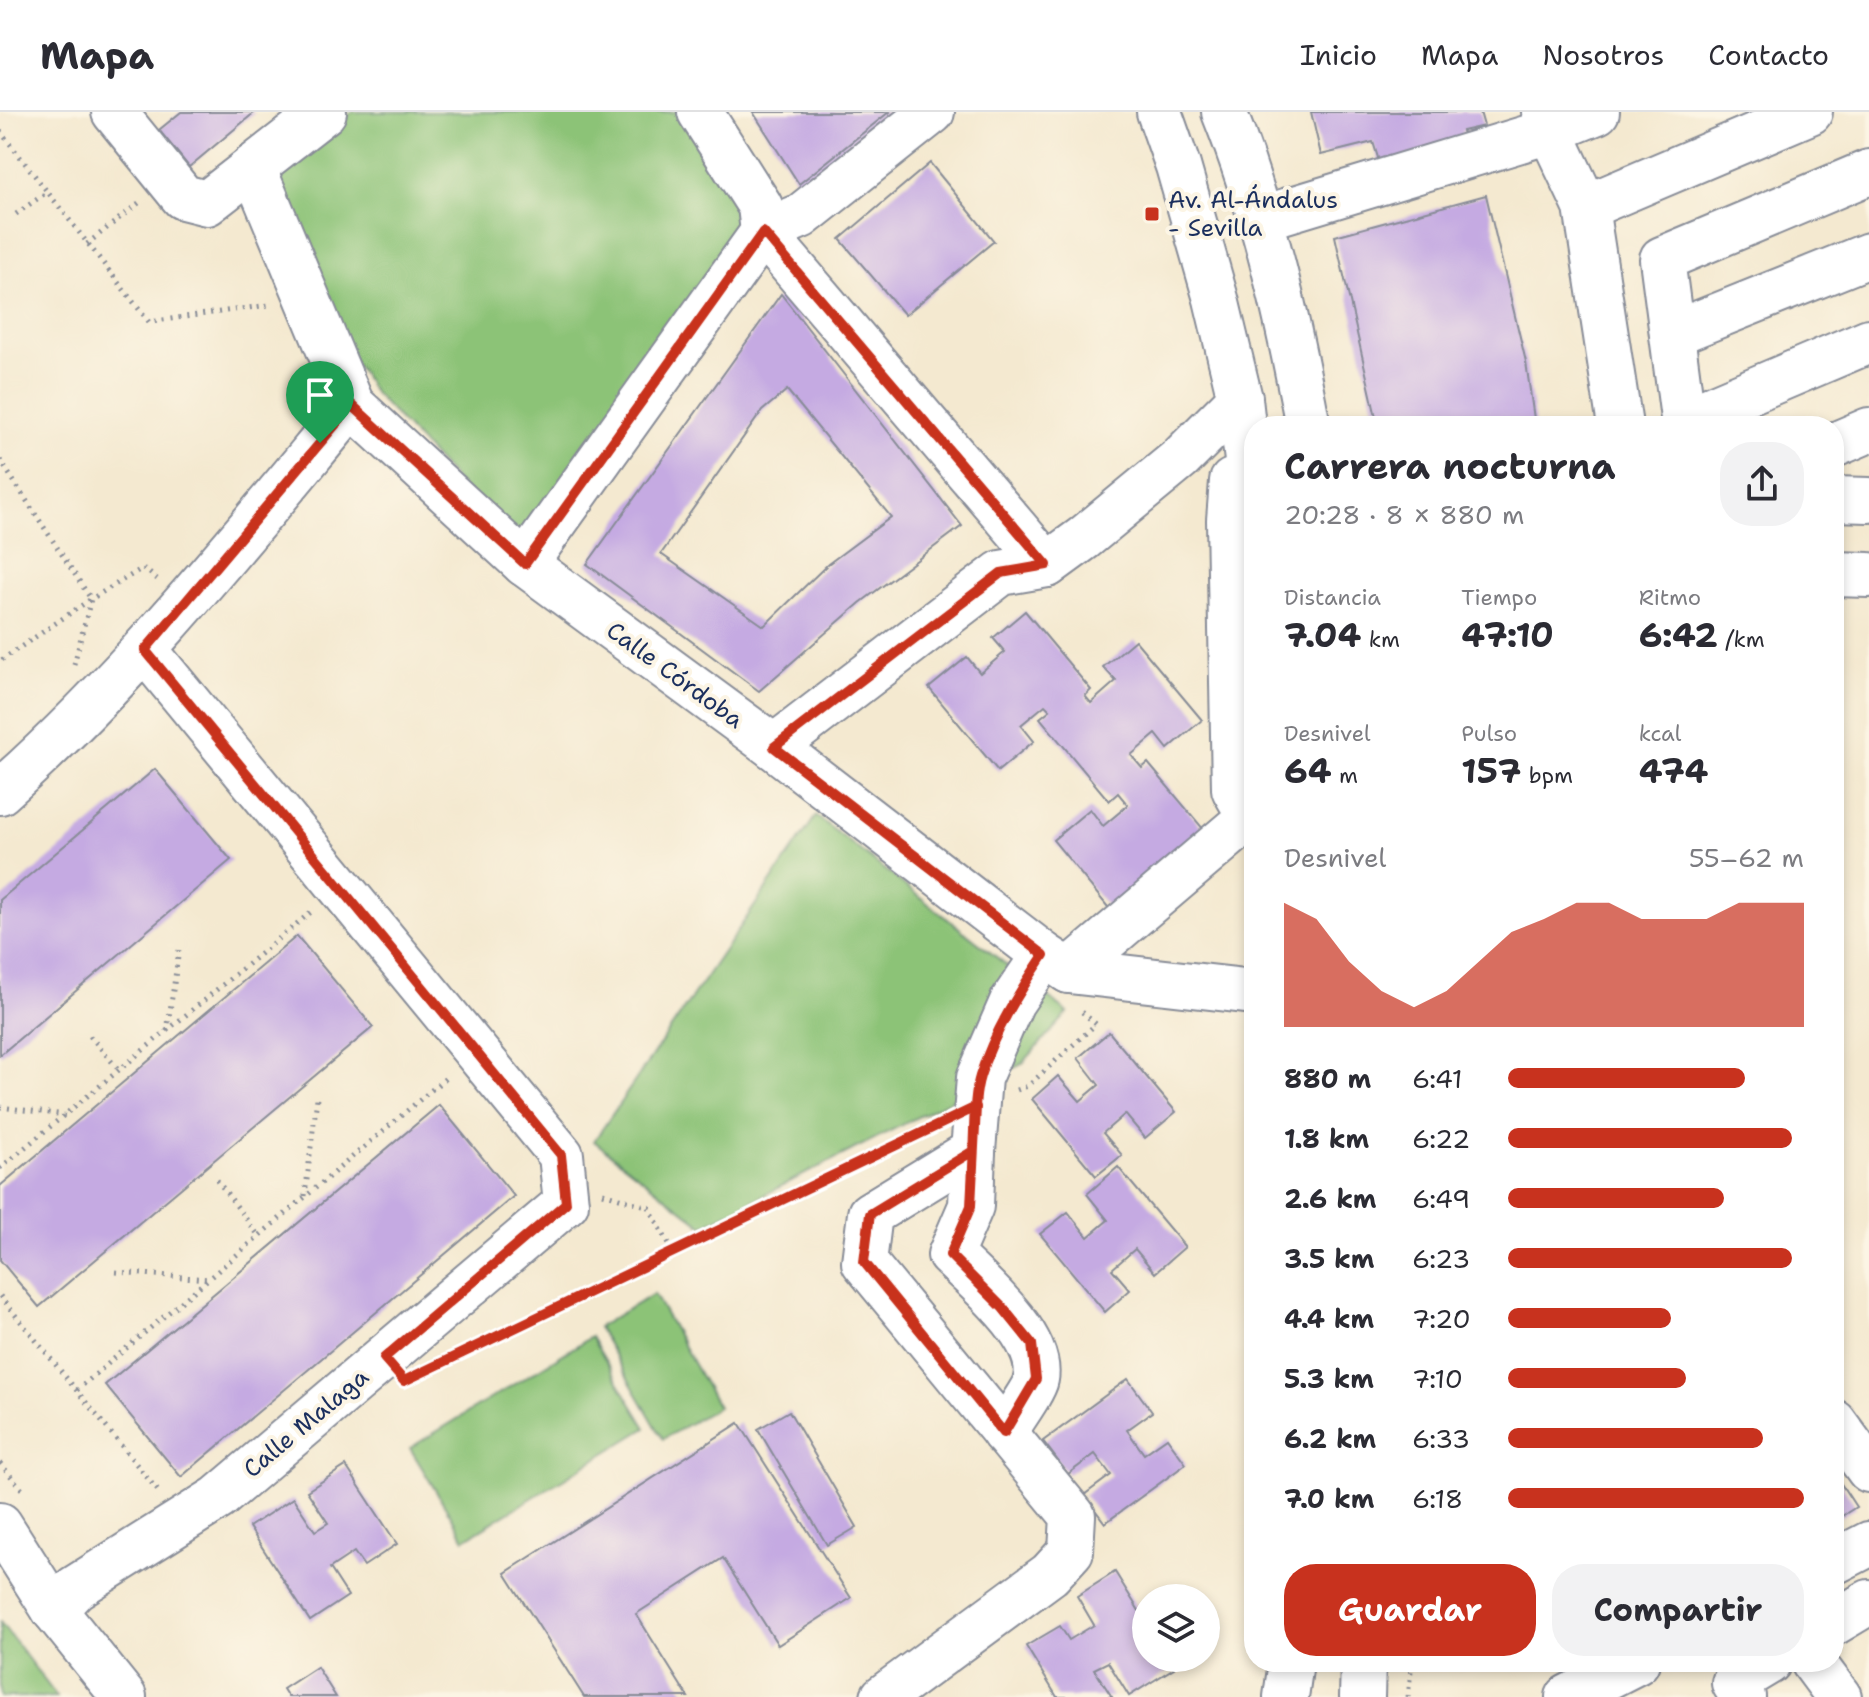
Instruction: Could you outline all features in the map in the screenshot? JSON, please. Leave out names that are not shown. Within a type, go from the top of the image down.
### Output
[{"type":"street","points":[[114,112],[183,197],[207,203],[324,112]]},
{"type":"street","points":[[700,112],[760,206],[763,232],[1047,565]]},
{"type":"street","points":[[525,564],[763,232],[801,216],[932,112]]},
{"type":"street","points":[[1159,112],[1178,166],[1216,299],[1240,399],[1244,434]]},
{"type":"street","points":[[1224,112],[1245,168],[1278,287],[1306,416]]},
{"type":"street","points":[[1259,219],[1547,122],[1597,112]]},
{"type":"street","points":[[1586,207],[1810,112]]},
{"type":"street","points":[[1547,122],[1586,207],[1618,416]]},
{"type":"street","name":"Calle Córdoba","points":[[253,167],[352,405],[525,564],[774,747],[1049,966]]},
{"type":"street","points":[[1683,416],[1662,259],[1869,172]]},
{"type":"street","points":[[1672,334],[1869,255]]},
{"type":"street","points":[[1700,416],[1869,341]]},
{"type":"street","points":[[774,747],[1001,573],[1047,565],[1084,538],[1180,459],[1240,399]]},
{"type":"street","points":[[1240,399],[1229,520],[1234,789],[1244,806]]},
{"type":"street","points":[[0,792],[59,740],[145,650],[352,405]]},
{"type":"street","points":[[1844,441],[1869,430]]},
{"type":"street","points":[[1844,499],[1869,500]]},
{"type":"street","points":[[1844,574],[1869,575]]},
{"type":"street","points":[[145,650],[561,1155],[564,1181]]},
{"type":"street","points":[[1004,1433],[1036,1379],[1032,1344],[1003,1308],[950,1255],[971,1206],[979,1078],[1012,1002],[1049,966],[1244,825]]},
{"type":"street","points":[[1049,966],[1244,991]]},
{"type":"street","points":[[883,1697],[1050,1574],[1071,1551],[1073,1516],[864,1262],[870,1214],[973,1151]]},
{"type":"street","name":"Calle Malaga","points":[[54,1610],[75,1588],[218,1498],[566,1203],[564,1181]]},
{"type":"street","points":[[1844,1436],[1869,1470]]},
{"type":"street","points":[[0,1525],[54,1610],[124,1697]]},
{"type":"street","points":[[1844,1557],[1869,1544]]},
{"type":"street","points":[[0,1570],[54,1610]]},
{"type":"street","points":[[1844,1617],[1869,1602]]},
{"type":"street","points":[[1286,1697],[1290,1672]]},
{"type":"street","points":[[1362,1697],[1363,1672]]},
{"type":"street","points":[[1568,1697],[1617,1672]]},
{"type":"street","points":[[1743,1697],[1734,1683],[1752,1672]]},
{"type":"street","points":[[1820,1672],[1839,1697]]},
{"type":"path","points":[[0,131],[149,322],[272,304]]},
{"type":"path","points":[[87,244],[169,180]]},
{"type":"path","points":[[16,214],[47,192]]},
{"type":"path","points":[[0,460],[91,599],[72,672],[97,700]]},
{"type":"path","points":[[0,661],[143,568],[185,602]]},
{"type":"path","points":[[0,1168],[340,888]]},
{"type":"path","points":[[167,1031],[179,950]]},
{"type":"path","points":[[976,1107],[1028,1086],[1096,1024],[1049,966]]},
{"type":"path","points":[[90,1036],[119,1070]]},
{"type":"path","points":[[77,1390],[476,1052]]},
{"type":"path","points":[[304,1198],[317,1098]]},
{"type":"path","points":[[0,1107],[65,1115]]},
{"type":"path","points":[[432,1367],[921,1134]]},
{"type":"path","points":[[217,1180],[259,1236]]},
{"type":"path","points":[[564,1181],[649,1207],[673,1252]]},
{"type":"path","points":[[116,1272],[209,1279]]},
{"type":"path","points":[[0,1296],[182,1520]]},
{"type":"path","points":[[1408,1697],[1411,1672]]},
{"type":"green space","points":[[352,112],[689,112],[754,216],[528,534],[504,532],[375,394],[333,329],[274,173]]},
{"type":"green space","points":[[816,816],[1068,1013],[1022,1064],[703,1226],[594,1141]]},
{"type":"green space","points":[[654,1294],[718,1407],[663,1439],[598,1327]]},
{"type":"green space","points":[[591,1337],[646,1428],[465,1539],[410,1448]]},
{"type":"green space","points":[[0,1622],[57,1697],[0,1697]]},
{"type":"building","points":[[181,112],[255,112],[189,167],[159,130]]},
{"type":"building","points":[[753,112],[889,112],[799,184]]},
{"type":"building","points":[[1311,112],[1480,112],[1484,126],[1462,131],[1465,141],[1380,164],[1373,142],[1321,155]]},
{"type":"building","points":[[930,163],[994,241],[905,315],[840,239]]},
{"type":"building","points":[[1486,195],[1526,362],[1534,416],[1376,416],[1335,236]]},
{"type":"building","points":[[781,294],[962,526],[860,603],[759,691],[587,564]],"holes":[[[787,390],[891,517],[828,564],[764,626],[661,554],[762,411]]]},
{"type":"building","points":[[1025,611],[1091,690],[1085,696],[1091,703],[1116,681],[1103,667],[1135,640],[1202,720],[1168,749],[1156,734],[1131,755],[1142,768],[1148,763],[1215,843],[1180,871],[1168,857],[1144,878],[1158,894],[1121,923],[1053,840],[1090,809],[1103,826],[1128,805],[1118,793],[1109,801],[1040,718],[1050,710],[1045,705],[1021,725],[1034,741],[998,771],[929,688],[967,657],[980,673],[1005,652],[993,638]]},
{"type":"building","points":[[155,769],[231,860],[0,1055],[0,900]]},
{"type":"building","points":[[297,936],[373,1027],[39,1307],[0,1260],[0,1186]]},
{"type":"building","points":[[1109,1032],[1176,1112],[1145,1138],[1125,1114],[1103,1133],[1122,1155],[1096,1176],[1032,1099],[1058,1076],[1080,1101],[1099,1085],[1078,1058]]},
{"type":"building","points":[[439,1105],[514,1196],[181,1477],[105,1385]]},
{"type":"building","points":[[1118,1167],[1185,1247],[1155,1273],[1135,1249],[1112,1269],[1130,1290],[1105,1312],[1040,1234],[1068,1212],[1088,1237],[1108,1220],[1087,1194]]},
{"type":"building","points":[[1128,1379],[1152,1412],[1127,1430],[1144,1454],[1167,1438],[1186,1464],[1105,1523],[1084,1495],[1111,1475],[1095,1454],[1068,1474],[1043,1441]]},
{"type":"building","points":[[789,1411],[857,1527],[827,1545],[758,1429]]},
{"type":"building","points":[[739,1423],[851,1598],[778,1645],[723,1558],[636,1614],[688,1697],[584,1697],[505,1573]]},
{"type":"building","points":[[346,1466],[397,1544],[364,1566],[354,1552],[330,1568],[348,1596],[310,1621],[249,1527],[293,1498],[315,1531],[328,1523],[307,1491]]},
{"type":"building","points":[[1844,1488],[1856,1507],[1844,1515]]},
{"type":"building","points":[[1115,1572],[1132,1599],[1132,1672],[1168,1672],[1129,1696],[1108,1662],[1094,1669],[1112,1697],[1057,1697],[1026,1646],[1060,1626],[1069,1640],[1094,1625],[1077,1596]]},
{"type":"building","points":[[317,1667],[336,1697],[288,1697],[283,1689]]},
{"type":"place","name":"Av. Al-Ándalus - Sevilla","points":[[1152,214]]},
{"type":"route","points":[[320,443],[145,650],[561,1155],[566,1203],[384,1358],[404,1381],[976,1107],[973,1151],[971,1206],[950,1255],[1003,1308],[1032,1344],[1036,1379],[1004,1433],[864,1262],[870,1214],[973,1151],[979,1078],[1012,1002],[1044,955],[774,747],[1001,573],[1047,565],[763,232],[525,564],[352,405],[320,443]]}]
